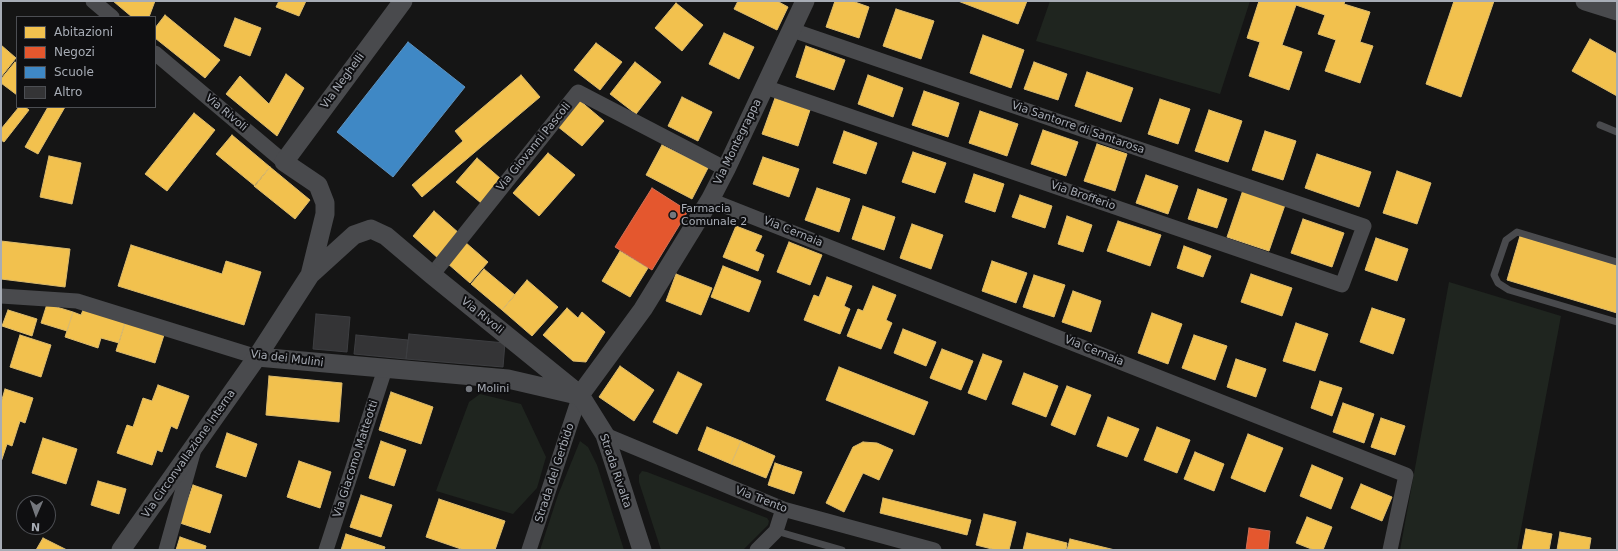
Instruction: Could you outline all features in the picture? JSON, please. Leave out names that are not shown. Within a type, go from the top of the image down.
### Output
[{"type":"street","points":[[93,1],[111,16]]},
{"type":"street","name":"Via Neghelli","points":[[284,162],[403,1]]},
{"type":"street","name":"Via Montegrappa","points":[[580,395],[643,309],[710,200],[805,1]]},
{"type":"street","points":[[1585,1],[1617,11]]},
{"type":"street","name":"Via Santorre di Santarosa","points":[[792,30],[1364,226]]},
{"type":"street","name":"Via Rivoli","points":[[156,54],[284,162],[318,184],[326,203],[325,214],[310,275]]},
{"type":"street","name":"Via Brofferio","points":[[765,87],[1342,285],[1364,226]]},
{"type":"street","name":"Via Giovanni Pascoli","points":[[432,275],[578,92],[726,169]]},
{"type":"street","name":"Via Cernaia","points":[[710,200],[1406,475],[1390,550]]},
{"type":"street","name":"Via Rivoli","points":[[310,275],[354,235],[370,230],[386,236],[580,395]]},
{"type":"street","name":"Via Circonvallazione Interna","points":[[121,550],[257,357],[310,275]]},
{"type":"street","name":"Via dei Mulini","points":[[2,300],[77,300],[257,357],[508,379],[580,395]]},
{"type":"street","name":"Via Giacomo Matteotti","points":[[326,550],[386,368]]},
{"type":"street","name":"Strada Rivalta","points":[[580,395],[605,435],[642,550]]},
{"type":"street","name":"Strada del Gerbido","points":[[530,550],[580,395]]},
{"type":"street","name":"Via Trento","points":[[605,435],[783,509],[927,549]]},
{"type":"street","points":[[166,550],[195,446]]},
{"type":"street","points":[[757,550],[776,532],[783,509]]},
{"type":"lane","points":[[1600,124],[1617,132]]},
{"type":"lane","points":[[1617,262],[1517,232],[1506,240],[1494,276],[1498,283],[1509,290],[1617,322]]},
{"type":"lane","points":[[776,532],[842,550]]},
{"type":"shaded area","points":[[1050,1],[1250,1],[1220,94],[1036,41]]},
{"type":"shaded area","points":[[1449,282],[1561,316],[1517,550],[1400,550]]},
{"type":"shaded area","points":[[480,394],[521,404],[546,457],[537,488],[513,514],[436,491],[469,402]]},
{"type":"shaded area","points":[[580,441],[588,447],[597,465],[624,550],[540,550],[558,495]]},
{"type":"shaded area","points":[[642,471],[767,518],[769,521],[768,525],[743,550],[661,550],[639,482],[639,475]]},
{"type":"building: Abitazioni","points":[[113,1],[155,1],[149,16],[131,16]]},
{"type":"building: Abitazioni","points":[[279,1],[306,1],[299,16],[276,7]]},
{"type":"building: Abitazioni","points":[[738,1],[777,1],[788,7],[777,30],[734,9]]},
{"type":"building: Abitazioni","points":[[835,1],[852,1],[869,7],[859,38],[826,27]]},
{"type":"building: Abitazioni","points":[[958,1],[1027,1],[1018,24]]},
{"type":"building: Abitazioni","points":[[1259,1],[1345,1],[1344,4],[1370,12],[1360,42],[1373,46],[1360,83],[1325,71],[1336,40],[1318,34],[1325,15],[1296,5],[1282,45],[1302,52],[1289,90],[1249,76],[1260,42],[1247,38]]},
{"type":"building: Abitazioni","points":[[1454,1],[1494,1],[1461,97],[1426,84]]},
{"type":"building: Abitazioni","points":[[676,3],[703,25],[682,51],[655,28]]},
{"type":"building: Abitazioni","points":[[896,9],[934,21],[921,59],[883,46]]},
{"type":"building: Abitazioni","points":[[165,15],[220,60],[205,78],[156,39],[156,27]]},
{"type":"building: Abitazioni","points":[[235,18],[261,28],[250,56],[224,46]]},
{"type":"building: Abitazioni","points":[[724,33],[754,47],[739,79],[709,64]]},
{"type":"building: Abitazioni","points":[[983,35],[1024,50],[1011,88],[970,73]]},
{"type":"building: Abitazioni","points":[[1590,39],[1617,54],[1617,96],[1572,71]]},
{"type":"building: Abitazioni","points":[[596,43],[622,62],[600,90],[574,70]]},
{"type":"building: Abitazioni","points":[[1,45],[16,58],[1,77]]},
{"type":"building: Abitazioni","points":[[806,46],[845,60],[834,90],[796,77]]},
{"type":"building: Abitazioni","points":[[15,62],[16,94],[1,83],[1,79]]},
{"type":"building: Abitazioni","points":[[635,62],[661,82],[636,114],[610,94]]},
{"type":"building: Abitazioni","points":[[1034,62],[1067,74],[1058,100],[1024,89]]},
{"type":"building: Abitazioni","points":[[1087,72],[1133,88],[1121,122],[1075,106]]},
{"type":"building: Abitazioni","points":[[286,74],[304,88],[277,136],[226,94],[240,76],[269,104]]},
{"type":"building: Abitazioni","points":[[521,75],[540,97],[422,197],[412,185],[463,141],[455,131]]},
{"type":"building: Abitazioni","points":[[868,75],[903,88],[893,117],[858,104]]},
{"type":"building: Abitazioni","points":[[924,91],[959,103],[948,137],[912,125]]},
{"type":"building: Abitazioni","points":[[682,97],[712,112],[698,141],[668,126]]},
{"type":"building: Abitazioni","points":[[775,98],[810,110],[798,146],[762,134]]},
{"type":"building: Abitazioni","points":[[1160,99],[1190,109],[1178,144],[1148,134]]},
{"type":"building: Abitazioni","points":[[579,100],[604,121],[582,146],[557,126]]},
{"type":"building: Abitazioni","points":[[18,108],[26,108],[29,110],[4,142],[1,140],[1,129]]},
{"type":"building: Abitazioni","points":[[47,108],[64,108],[38,154],[25,147]]},
{"type":"building: Abitazioni","points":[[1209,110],[1242,121],[1228,162],[1195,151]]},
{"type":"building: Abitazioni","points":[[980,111],[1018,124],[1007,156],[969,143]]},
{"type":"building: Abitazioni","points":[[194,113],[215,130],[167,191],[145,174]]},
{"type":"building: Abitazioni","points":[[1043,130],[1078,142],[1066,176],[1031,164]]},
{"type":"building: Abitazioni","points":[[844,131],[877,143],[866,174],[833,163]]},
{"type":"building: Abitazioni","points":[[1265,131],[1296,141],[1283,180],[1252,170]]},
{"type":"building: Abitazioni","points":[[232,135],[270,167],[255,186],[216,154]]},
{"type":"building: Abitazioni","points":[[1097,144],[1127,154],[1115,191],[1084,181]]},
{"type":"building: Abitazioni","points":[[662,145],[708,168],[692,199],[646,175]]},
{"type":"building: Abitazioni","points":[[913,152],[946,163],[935,193],[902,182]]},
{"type":"building: Abitazioni","points":[[548,153],[575,175],[539,216],[513,193]]},
{"type":"building: Abitazioni","points":[[1317,154],[1371,172],[1359,207],[1305,188]]},
{"type":"building: Abitazioni","points":[[49,156],[81,163],[72,204],[40,197]]},
{"type":"building: Abitazioni","points":[[763,157],[799,169],[789,197],[753,184]]},
{"type":"building: Abitazioni","points":[[477,158],[501,179],[481,203],[456,182]]},
{"type":"building: Abitazioni","points":[[270,167],[310,200],[295,219],[254,186]]},
{"type":"building: Abitazioni","points":[[1397,171],[1431,183],[1417,224],[1383,213]]},
{"type":"building: Abitazioni","points":[[974,174],[1004,184],[995,212],[965,202]]},
{"type":"building: Abitazioni","points":[[1146,175],[1178,186],[1168,214],[1136,203]]},
{"type":"building: Abitazioni","points":[[817,188],[850,199],[839,232],[805,220]]},
{"type":"building: Abitazioni","points":[[1198,189],[1227,199],[1217,228],[1188,219]]},
{"type":"building: Abitazioni","points":[[1243,190],[1285,205],[1269,251],[1227,237]]},
{"type":"building: Abitazioni","points":[[1020,195],[1052,206],[1045,228],[1012,217]]},
{"type":"building: Abitazioni","points":[[863,206],[895,217],[884,250],[852,239]]},
{"type":"building: Abitazioni","points":[[434,211],[460,234],[439,259],[413,236]]},
{"type":"building: Abitazioni","points":[[1067,216],[1092,225],[1083,252],[1058,244]]},
{"type":"building: Abitazioni","points":[[1303,219],[1344,233],[1332,267],[1291,253]]},
{"type":"building: Abitazioni","points":[[1118,221],[1161,235],[1150,266],[1107,251]]},
{"type":"building: Abitazioni","points":[[912,224],[943,235],[931,269],[900,258]]},
{"type":"building: Abitazioni","points":[[736,226],[762,236],[755,251],[764,255],[758,271],[723,257]]},
{"type":"building: Abitazioni","points":[[1520,236],[1617,265],[1617,313],[1507,280]]},
{"type":"building: Abitazioni","points":[[1376,238],[1408,249],[1397,281],[1365,270]]},
{"type":"building: Abitazioni","points":[[1,241],[70,249],[65,287],[1,279]]},
{"type":"building: Abitazioni","points":[[465,242],[488,262],[470,283],[447,263]]},
{"type":"building: Abitazioni","points":[[789,242],[822,255],[810,285],[777,272]]},
{"type":"building: Abitazioni","points":[[131,245],[222,274],[226,261],[261,272],[244,325],[118,286]]},
{"type":"building: Abitazioni","points":[[1184,246],[1211,256],[1203,277],[1177,268]]},
{"type":"building: Abitazioni","points":[[620,251],[648,268],[630,297],[602,281]]},
{"type":"building: Abitazioni","points":[[992,261],[1027,273],[1016,303],[982,291]]},
{"type":"building: Abitazioni","points":[[723,266],[761,281],[749,312],[711,297]]},
{"type":"building: Abitazioni","points":[[484,269],[515,295],[502,310],[471,284]]},
{"type":"building: Abitazioni","points":[[676,274],[712,288],[701,315],[666,301]]},
{"type":"building: Abitazioni","points":[[1251,274],[1292,288],[1282,316],[1241,302]]},
{"type":"building: Abitazioni","points":[[1034,275],[1065,285],[1054,317],[1023,307]]},
{"type":"building: Abitazioni","points":[[827,277],[852,286],[844,306],[850,309],[840,334],[804,320],[814,295],[819,297]]},
{"type":"building: Abitazioni","points":[[527,280],[558,307],[532,336],[502,310]]},
{"type":"building: Abitazioni","points":[[873,286],[896,295],[886,320],[892,323],[881,349],[847,336],[858,309],[863,311]]},
{"type":"building: Abitazioni","points":[[1073,291],[1101,301],[1091,332],[1062,322]]},
{"type":"building: Abitazioni","points":[[47,304],[73,312],[67,331],[41,323]]},
{"type":"building: Abitazioni","points":[[567,308],[578,318],[582,312],[605,332],[586,362],[573,361],[543,335]]},
{"type":"building: Abitazioni","points":[[1372,308],[1405,319],[1393,354],[1360,342]]},
{"type":"building: Abitazioni","points":[[8,310],[37,319],[32,336],[2,326]]},
{"type":"building: Abitazioni","points":[[83,310],[125,323],[119,343],[101,338],[98,348],[65,337],[73,312],[81,315]]},
{"type":"building: Abitazioni","points":[[1152,313],[1182,324],[1168,364],[1138,353]]},
{"type":"building: Abitazioni","points":[[125,323],[164,335],[155,363],[116,351]]},
{"type":"building: Abitazioni","points":[[1296,323],[1328,334],[1315,371],[1283,361]]},
{"type":"building: Abitazioni","points":[[903,329],[936,342],[926,366],[894,353]]},
{"type":"building: Abitazioni","points":[[20,335],[51,345],[41,377],[10,367]]},
{"type":"building: Abitazioni","points":[[1194,335],[1227,346],[1215,380],[1182,368]]},
{"type":"building: Abitazioni","points":[[942,349],[973,361],[961,390],[930,378]]},
{"type":"building: Abitazioni","points":[[983,354],[1002,361],[986,400],[968,393]]},
{"type":"building: Abitazioni","points":[[1236,359],[1266,369],[1256,397],[1227,387]]},
{"type":"building: Abitazioni","points":[[620,366],[654,390],[634,421],[599,397]]},
{"type":"building: Abitazioni","points":[[839,367],[928,402],[914,435],[826,400]]},
{"type":"building: Abitazioni","points":[[678,372],[702,384],[677,434],[653,422]]},
{"type":"building: Abitazioni","points":[[1024,373],[1058,386],[1046,417],[1012,404]]},
{"type":"building: Abitazioni","points":[[269,376],[342,383],[339,422],[266,415]]},
{"type":"building: Abitazioni","points":[[1320,381],[1342,388],[1332,416],[1311,408]]},
{"type":"building: Abitazioni","points":[[158,385],[189,396],[177,429],[171,426],[162,452],[157,450],[152,465],[117,453],[127,425],[133,427],[143,398],[152,401]]},
{"type":"building: Abitazioni","points":[[1067,386],[1091,395],[1075,435],[1051,425]]},
{"type":"building: Abitazioni","points":[[5,389],[33,398],[25,423],[20,421],[12,446],[7,444],[1,462],[1,403]]},
{"type":"building: Abitazioni","points":[[391,392],[433,407],[421,444],[379,430]]},
{"type":"building: Abitazioni","points":[[1343,403],[1374,414],[1364,443],[1333,432]]},
{"type":"building: Abitazioni","points":[[1108,417],[1139,429],[1127,457],[1097,446]]},
{"type":"building: Abitazioni","points":[[1381,418],[1405,426],[1395,455],[1371,447]]},
{"type":"building: Abitazioni","points":[[707,427],[741,441],[731,464],[698,450]]},
{"type":"building: Abitazioni","points":[[1157,427],[1190,440],[1177,473],[1144,460]]},
{"type":"building: Abitazioni","points":[[227,433],[257,444],[246,477],[216,467]]},
{"type":"building: Abitazioni","points":[[1248,434],[1283,448],[1265,492],[1231,478]]},
{"type":"building: Abitazioni","points":[[43,438],[77,449],[66,484],[32,473]]},
{"type":"building: Abitazioni","points":[[381,441],[406,450],[394,486],[369,478]]},
{"type":"building: Abitazioni","points":[[741,441],[775,456],[766,478],[731,464]]},
{"type":"building: Abitazioni","points":[[863,442],[877,443],[893,450],[879,480],[863,473],[844,512],[826,503],[853,447]]},
{"type":"building: Abitazioni","points":[[1195,452],[1224,464],[1214,491],[1184,479]]},
{"type":"building: Abitazioni","points":[[299,461],[331,472],[320,508],[287,497]]},
{"type":"building: Abitazioni","points":[[775,463],[802,472],[794,494],[768,485]]},
{"type":"building: Abitazioni","points":[[1312,465],[1343,478],[1331,509],[1300,496]]},
{"type":"building: Abitazioni","points":[[98,481],[126,489],[119,514],[91,505]]},
{"type":"building: Abitazioni","points":[[1361,484],[1392,497],[1382,521],[1351,508]]},
{"type":"building: Abitazioni","points":[[193,485],[222,495],[210,533],[180,523]]},
{"type":"building: Abitazioni","points":[[361,495],[392,505],[381,537],[350,527]]},
{"type":"building: Abitazioni","points":[[883,498],[971,520],[967,535],[880,513]]},
{"type":"building: Abitazioni","points":[[439,499],[505,521],[495,550],[464,550],[426,537]]},
{"type":"building: Abitazioni","points":[[984,514],[1016,522],[1009,550],[996,550],[976,545]]},
{"type":"building: Abitazioni","points":[[1307,517],[1332,527],[1323,550],[1314,550],[1296,543]]},
{"type":"building: Abitazioni","points":[[1526,529],[1552,534],[1549,550],[1522,550]]},
{"type":"building: Abitazioni","points":[[1560,532],[1591,538],[1589,550],[1557,550]]},
{"type":"building: Abitazioni","points":[[1027,533],[1067,543],[1066,550],[1023,550]]},
{"type":"building: Abitazioni","points":[[346,534],[385,547],[384,550],[341,550]]},
{"type":"building: Abitazioni","points":[[180,537],[206,546],[205,550],[176,550]]},
{"type":"building: Abitazioni","points":[[43,538],[67,550],[36,550]]},
{"type":"building: Abitazioni","points":[[1070,539],[1115,550],[1067,550]]},
{"type":"building: Negozi","points":[[652,188],[688,211],[652,270],[615,247]]},
{"type":"building: Negozi","points":[[1249,528],[1270,531],[1268,550],[1246,550]]},
{"type":"building: Scuole","points":[[408,42],[465,87],[393,177],[337,132]]},
{"type":"building: Altro","points":[[316,314],[350,317],[347,352],[313,349]]},
{"type":"building: Altro","points":[[409,334],[505,343],[503,367],[406,359]]},
{"type":"building: Altro","points":[[356,335],[408,340],[406,359],[354,354]]},
{"type":"place","name":"Farmacia Comunale 2","points":[[673,215]]},
{"type":"place","name":"Molini","points":[[469,389]]}]
